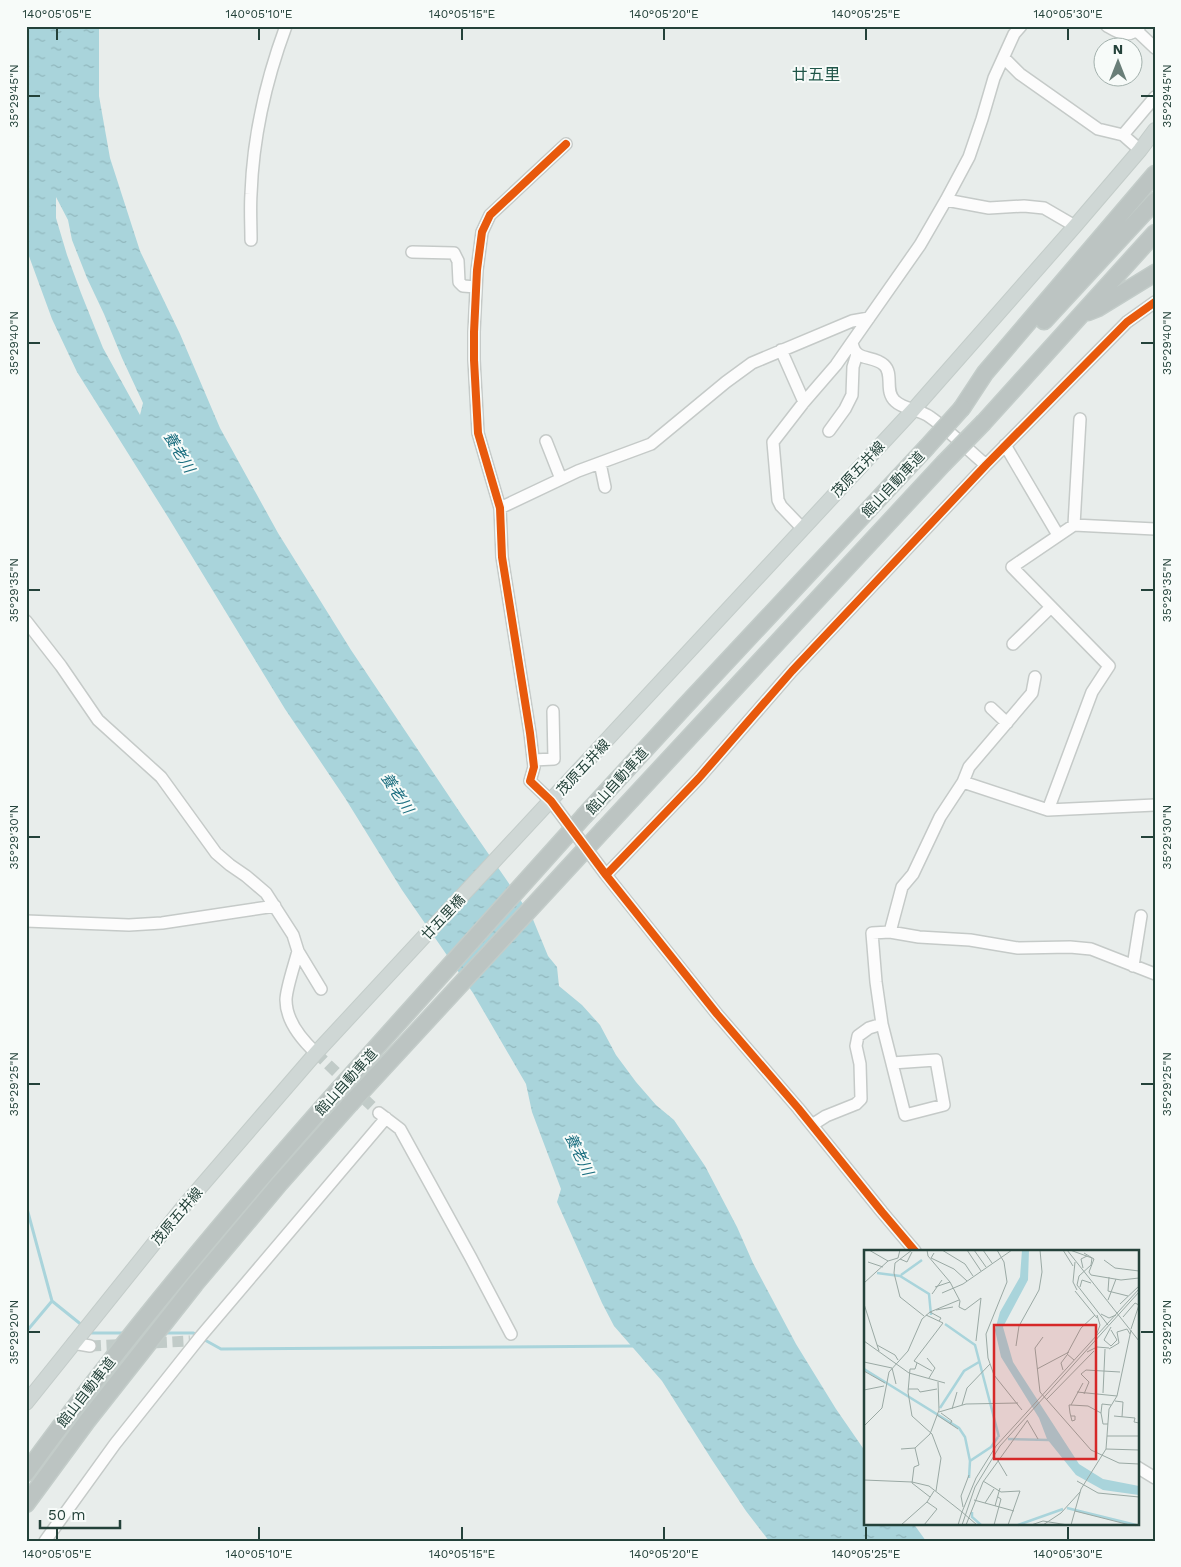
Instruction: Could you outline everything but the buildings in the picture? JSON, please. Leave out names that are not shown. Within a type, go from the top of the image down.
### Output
[{"type":"highway","points":[[962,408],[985,373],[1155,174]]},
{"type":"highway","name":"館山自動車道","points":[[26,1473],[71,1410],[179,1274],[338,1090],[685,706],[1155,201]]},
{"type":"highway","name":"館山自動車道","points":[[26,1504],[87,1421],[195,1284],[350,1104],[984,422],[1155,233]]},
{"type":"highway","points":[[1079,316],[1098,308],[1155,273]]},
{"type":"main road","name":"茂原五井線","points":[[551,801],[914,409],[1075,226],[1155,130]]},
{"type":"main road","name":"廿五里橋","points":[[334,1034],[551,801]]},
{"type":"main road","name":"茂原五井線","points":[[26,1403],[184,1206],[334,1034]]},
{"type":"street","points":[[252,240],[251,194],[257,130],[263,98],[286,26]]},
{"type":"street","points":[[803,528],[781,506],[778,500],[773,442],[836,365],[932,227],[969,157],[994,78],[1014,34],[1021,26]]},
{"type":"street","points":[[1107,26],[1122,34],[1129,34],[1138,28],[1155,48]]},
{"type":"street","points":[[1004,58],[1020,74],[1098,129],[1123,135],[1140,150]]},
{"type":"street","points":[[1123,135],[1155,97]]},
{"type":"street","points":[[566,144],[490,215],[482,232],[476,287],[474,360],[476,421],[500,508],[502,557],[534,767],[530,781],[551,801],[606,875],[717,1014],[812,1125],[914,1250]]},
{"type":"street","points":[[946,200],[989,208],[1024,206],[1044,208],[1075,226]]},
{"type":"street","points":[[412,252],[454,253],[458,261],[459,282],[463,286],[476,287]]},
{"type":"street","points":[[606,875],[699,778],[792,671],[986,465],[1127,322],[1155,302]]},
{"type":"street","points":[[500,508],[578,471],[652,444],[726,382],[752,363],[852,321],[869,318]]},
{"type":"street","points":[[852,342],[853,350],[857,354],[884,365],[888,372],[889,391],[896,402],[928,415],[986,465]]},
{"type":"street","points":[[781,350],[804,402]]},
{"type":"street","points":[[829,431],[852,395],[853,367],[857,354]]},
{"type":"street","points":[[1074,525],[1080,419]]},
{"type":"street","points":[[546,441],[561,479]]},
{"type":"street","points":[[1005,446],[1058,536]]},
{"type":"street","points":[[600,463],[605,486]]},
{"type":"street","points":[[1048,810],[1092,692],[1109,666],[1012,567],[1074,525],[1155,529]]},
{"type":"street","points":[[1013,644],[1051,607]]},
{"type":"street","points":[[26,621],[61,666],[98,720],[161,777],[216,853],[266,893],[293,935],[298,951],[321,989]]},
{"type":"street","points":[[890,932],[902,887],[913,874],[940,817],[963,782],[969,767],[1032,693],[1035,678]]},
{"type":"street","points":[[990,708],[1007,723]]},
{"type":"street","points":[[533,760],[554,759],[553,710]]},
{"type":"street","points":[[963,782],[1048,810],[1155,805]]},
{"type":"street","points":[[26,921],[129,925],[162,923],[275,906]]},
{"type":"street","points":[[1133,966],[1141,916]]},
{"type":"street","points":[[892,1063],[936,1060],[944,1105],[905,1115],[882,1024],[872,933],[890,932],[919,937],[970,940],[1018,948],[1070,947],[1091,949],[1155,974]]},
{"type":"street","points":[[298,951],[286,999],[290,1022],[316,1053]]},
{"type":"street","points":[[812,1125],[826,1116],[856,1104],[861,1099],[860,1064],[856,1046],[858,1036],[869,1028],[882,1024]]},
{"type":"street","points":[[45,1541],[115,1444],[194,1341],[383,1115],[400,1129],[472,1258],[511,1334]]},
{"type":"street","points":[[74,1343],[90,1346]]},
{"type":"street","points":[[1138,1468],[1155,1478]]},
{"type":"water","name":"養老川","points":[[26,26],[99,26],[99,96],[110,158],[140,251],[180,334],[220,428],[278,533],[351,650],[532,917],[548,956],[557,967],[559,986],[582,1005],[600,1025],[616,1055],[636,1082],[656,1105],[674,1120],[705,1166],[796,1344],[836,1409],[864,1450],[864,1524],[914,1524],[926,1541],[769,1541],[746,1511],[662,1381],[614,1326],[602,1303],[557,1202],[561,1189],[532,1112],[526,1084],[473,993],[402,890],[345,798],[285,709],[77,372],[52,319],[26,248]],"holes":[[[56,197],[68,220],[72,240],[143,403],[140,415],[103,348],[81,293],[56,218]]]},
{"type":"waterway","points":[[26,1205],[52,1301],[83,1326]]},
{"type":"waterway","points":[[26,1332],[52,1301]]},
{"type":"waterway","points":[[88,1330],[92,1333],[126,1333]]},
{"type":"waterway","points":[[165,1333],[193,1333],[198,1335]]},
{"type":"waterway","points":[[203,1339],[221,1349],[634,1346]]},
{"type":"tunnel","points":[[316,1053],[379,1113]]},
{"type":"tunnel","points":[[90,1346],[190,1341]]},
{"type":"cycle path","points":[[566,144],[490,215],[482,232],[477,270],[474,360],[478,433],[500,508],[502,557],[534,767],[530,781],[551,801],[606,875],[717,1014],[798,1108],[914,1250]]},
{"type":"cycle path","points":[[606,875],[699,778],[792,671],[986,465],[1127,322],[1155,302]]},
{"type":"district","name":"廿五里","points":[[816,74]]}]
